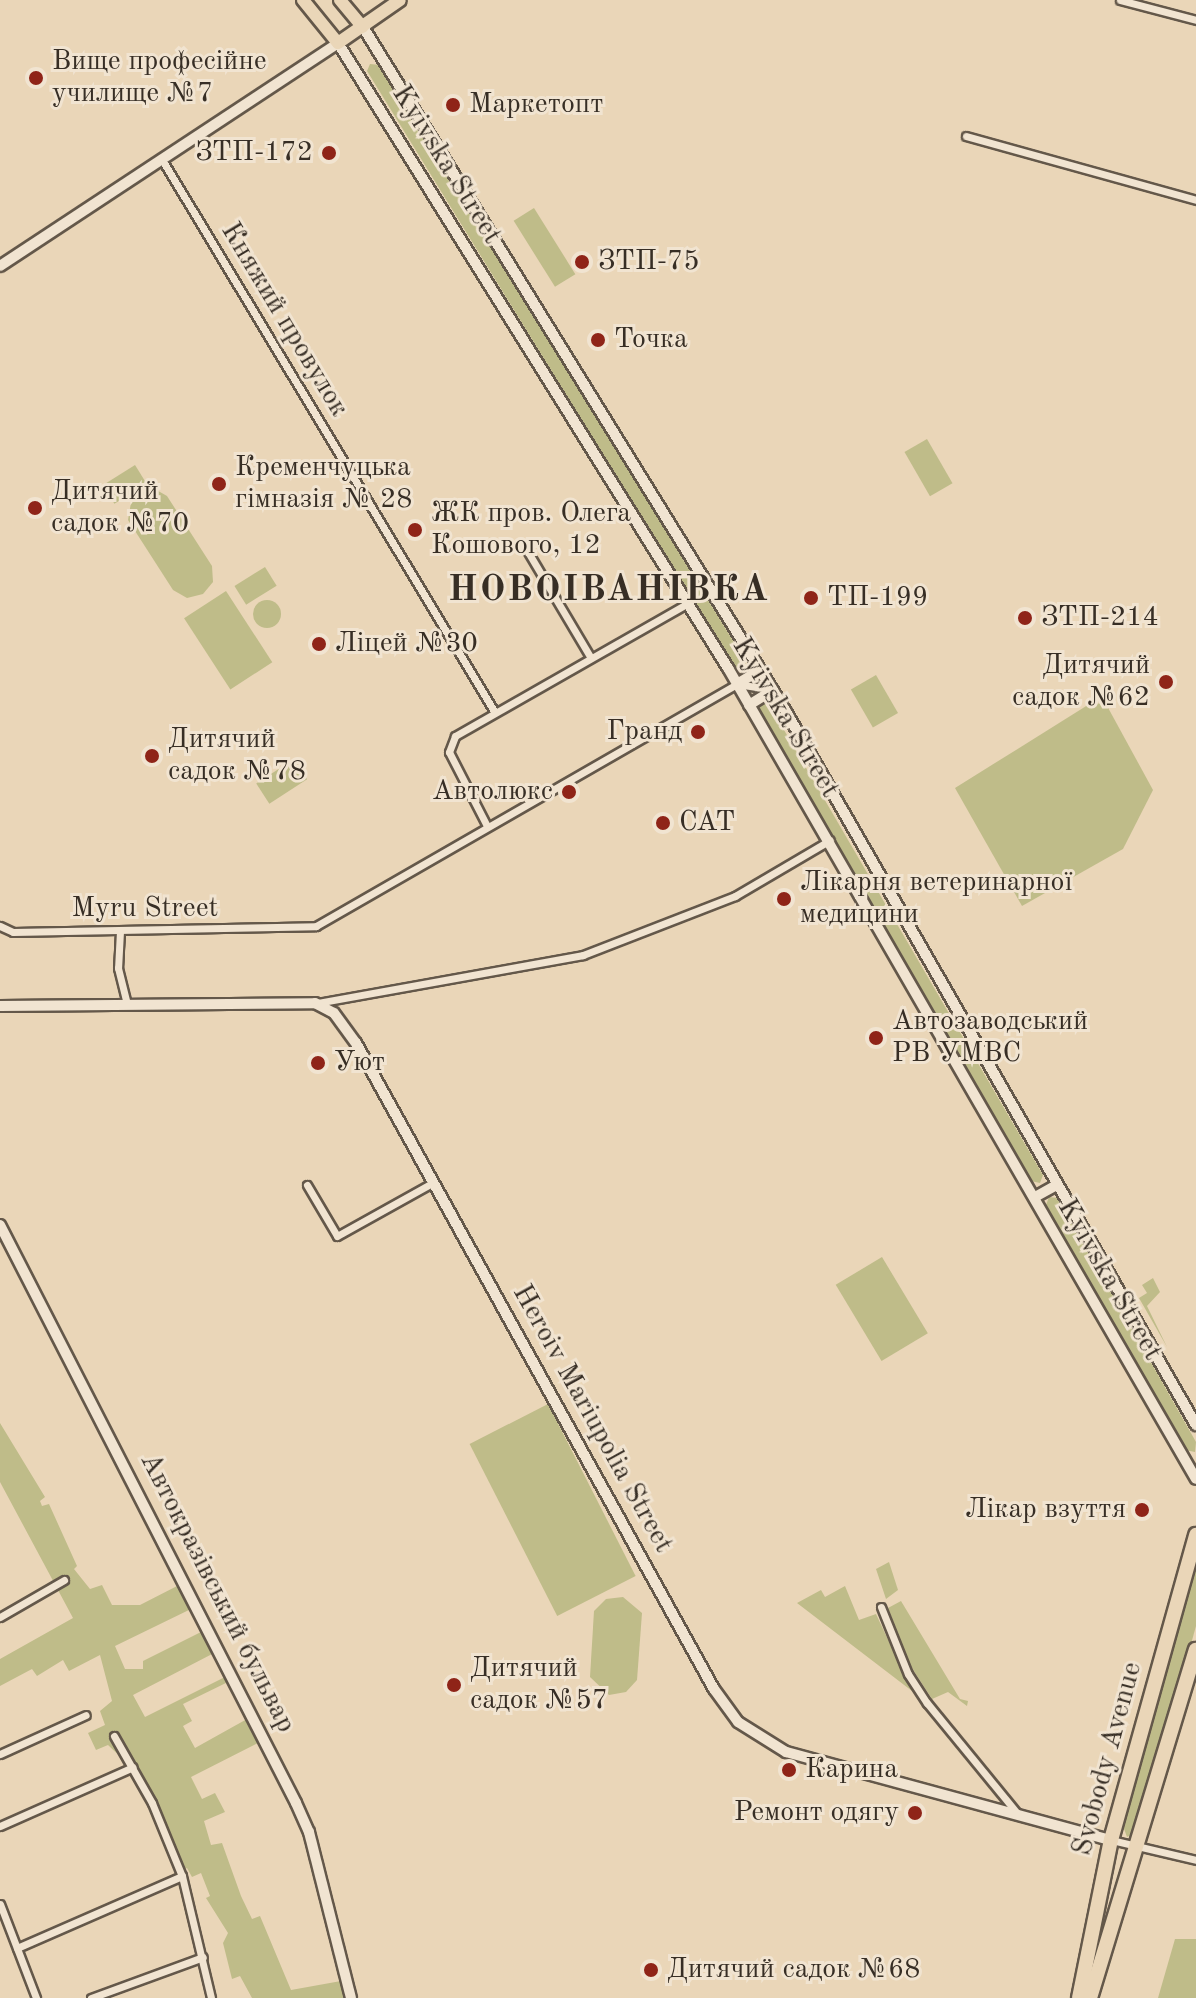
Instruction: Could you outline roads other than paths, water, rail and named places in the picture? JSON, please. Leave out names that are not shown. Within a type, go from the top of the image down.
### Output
[{"type":"highway","name":"Svobody Avenue","points":[[1079,1998],[1111,1840],[1196,1535]]},
{"type":"highway","name":"Svobody Avenue","points":[[1090,1998],[1103,1946],[1140,1844],[1196,1650]]},
{"type":"main road","name":"Kyivska Street","points":[[303,0],[338,43],[737,684],[830,840],[1196,1479]]},
{"type":"main road","name":"Kyivska Street","points":[[340,0],[363,27],[773,690],[1196,1425]]},
{"type":"main road","points":[[0,266],[400,0]]},
{"type":"main road","points":[[737,684],[760,670]]},
{"type":"main road","points":[[749,705],[773,690]]},
{"type":"main road","points":[[0,1006],[315,1003]]},
{"type":"main road","name":"Heroiv Mariupolia Street","points":[[315,1003],[345,1024],[714,1689],[738,1722],[786,1752],[1111,1840]]},
{"type":"main road","points":[[1035,1197],[1057,1185]]},
{"type":"main road","name":"Автокразівський бульвар","points":[[0,1225],[296,1803],[309,1832],[351,1998]]},
{"type":"street","points":[[1120,0],[1196,20]]},
{"type":"street","points":[[966,136],[1196,200]]},
{"type":"street","name":"Княжий провулок","points":[[161,157],[494,711]]},
{"type":"street","points":[[528,552],[591,658]]},
{"type":"street","points":[[487,826],[449,752],[455,736],[688,603]]},
{"type":"street","points":[[737,684],[773,690]]},
{"type":"street","name":"Myru Street","points":[[0,926],[13,932],[293,930],[346,913],[487,826],[737,684]]},
{"type":"street","points":[[315,1003],[583,955],[735,896],[830,840]]},
{"type":"street","points":[[120,931],[118,968],[127,1005]]},
{"type":"street","points":[[307,1185],[337,1236],[434,1182]]},
{"type":"street","points":[[0,1617],[64,1580]]},
{"type":"street","points":[[881,1607],[908,1674],[937,1718],[1021,1818]]},
{"type":"street","points":[[0,1754],[86,1715]]},
{"type":"street","points":[[114,1736],[133,1767],[182,1876],[211,1998]]},
{"type":"street","points":[[0,1826],[133,1767]]},
{"type":"street","name":"Heroiv Mariupolia Street","points":[[1111,1840],[1140,1844],[1196,1860]]},
{"type":"street","points":[[17,1948],[182,1876]]},
{"type":"street","points":[[0,1904],[36,1998]]},
{"type":"street","points":[[91,1998],[203,1957]]},
{"type":"place","name":"Вище професійне училище №7","points":[[36,78]]},
{"type":"place","name":"Маркетопт","points":[[453,105]]},
{"type":"place","name":"ЗТП-172","points":[[329,153]]},
{"type":"place","name":"ЗТП-75","points":[[582,262]]},
{"type":"place","name":"Точка","points":[[598,340]]},
{"type":"place","name":"Кременчуцька гімназія № 28","points":[[219,484]]},
{"type":"place","name":"Дитячий садок №70","points":[[35,508]]},
{"type":"place","name":"ЖК пров. Олега Кошового, 12","points":[[415,530]]},
{"type":"place","name":"ТП-199","points":[[811,598]]},
{"type":"place","name":"ЗТП-214","points":[[1025,618]]},
{"type":"place","name":"Ліцей №30","points":[[319,644]]},
{"type":"place","name":"Дитячий садок №62","points":[[1166,682]]},
{"type":"place","name":"Гранд","points":[[698,732]]},
{"type":"place","name":"Дитячий садок №78","points":[[152,756]]},
{"type":"place","name":"Автолюкс","points":[[569,792]]},
{"type":"place","name":"САТ","points":[[663,823]]},
{"type":"place","name":"Лікарня ветеринарної медицини","points":[[784,899]]},
{"type":"place","name":"Автозаводський РВ УМВС","points":[[876,1038]]},
{"type":"place","name":"Уют","points":[[318,1063]]},
{"type":"place","name":"Лікар взуття","points":[[1142,1510]]},
{"type":"place","name":"Дитячий садок №57","points":[[454,1685]]},
{"type":"place","name":"Карина","points":[[789,1770]]},
{"type":"place","name":"Ремонт одягу","points":[[915,1813]]},
{"type":"place","name":"Дитячий садок №68","points":[[651,1970]]},
{"type":"district","name":"НОВОІВАНІВКА","points":[[609,592]]}]
